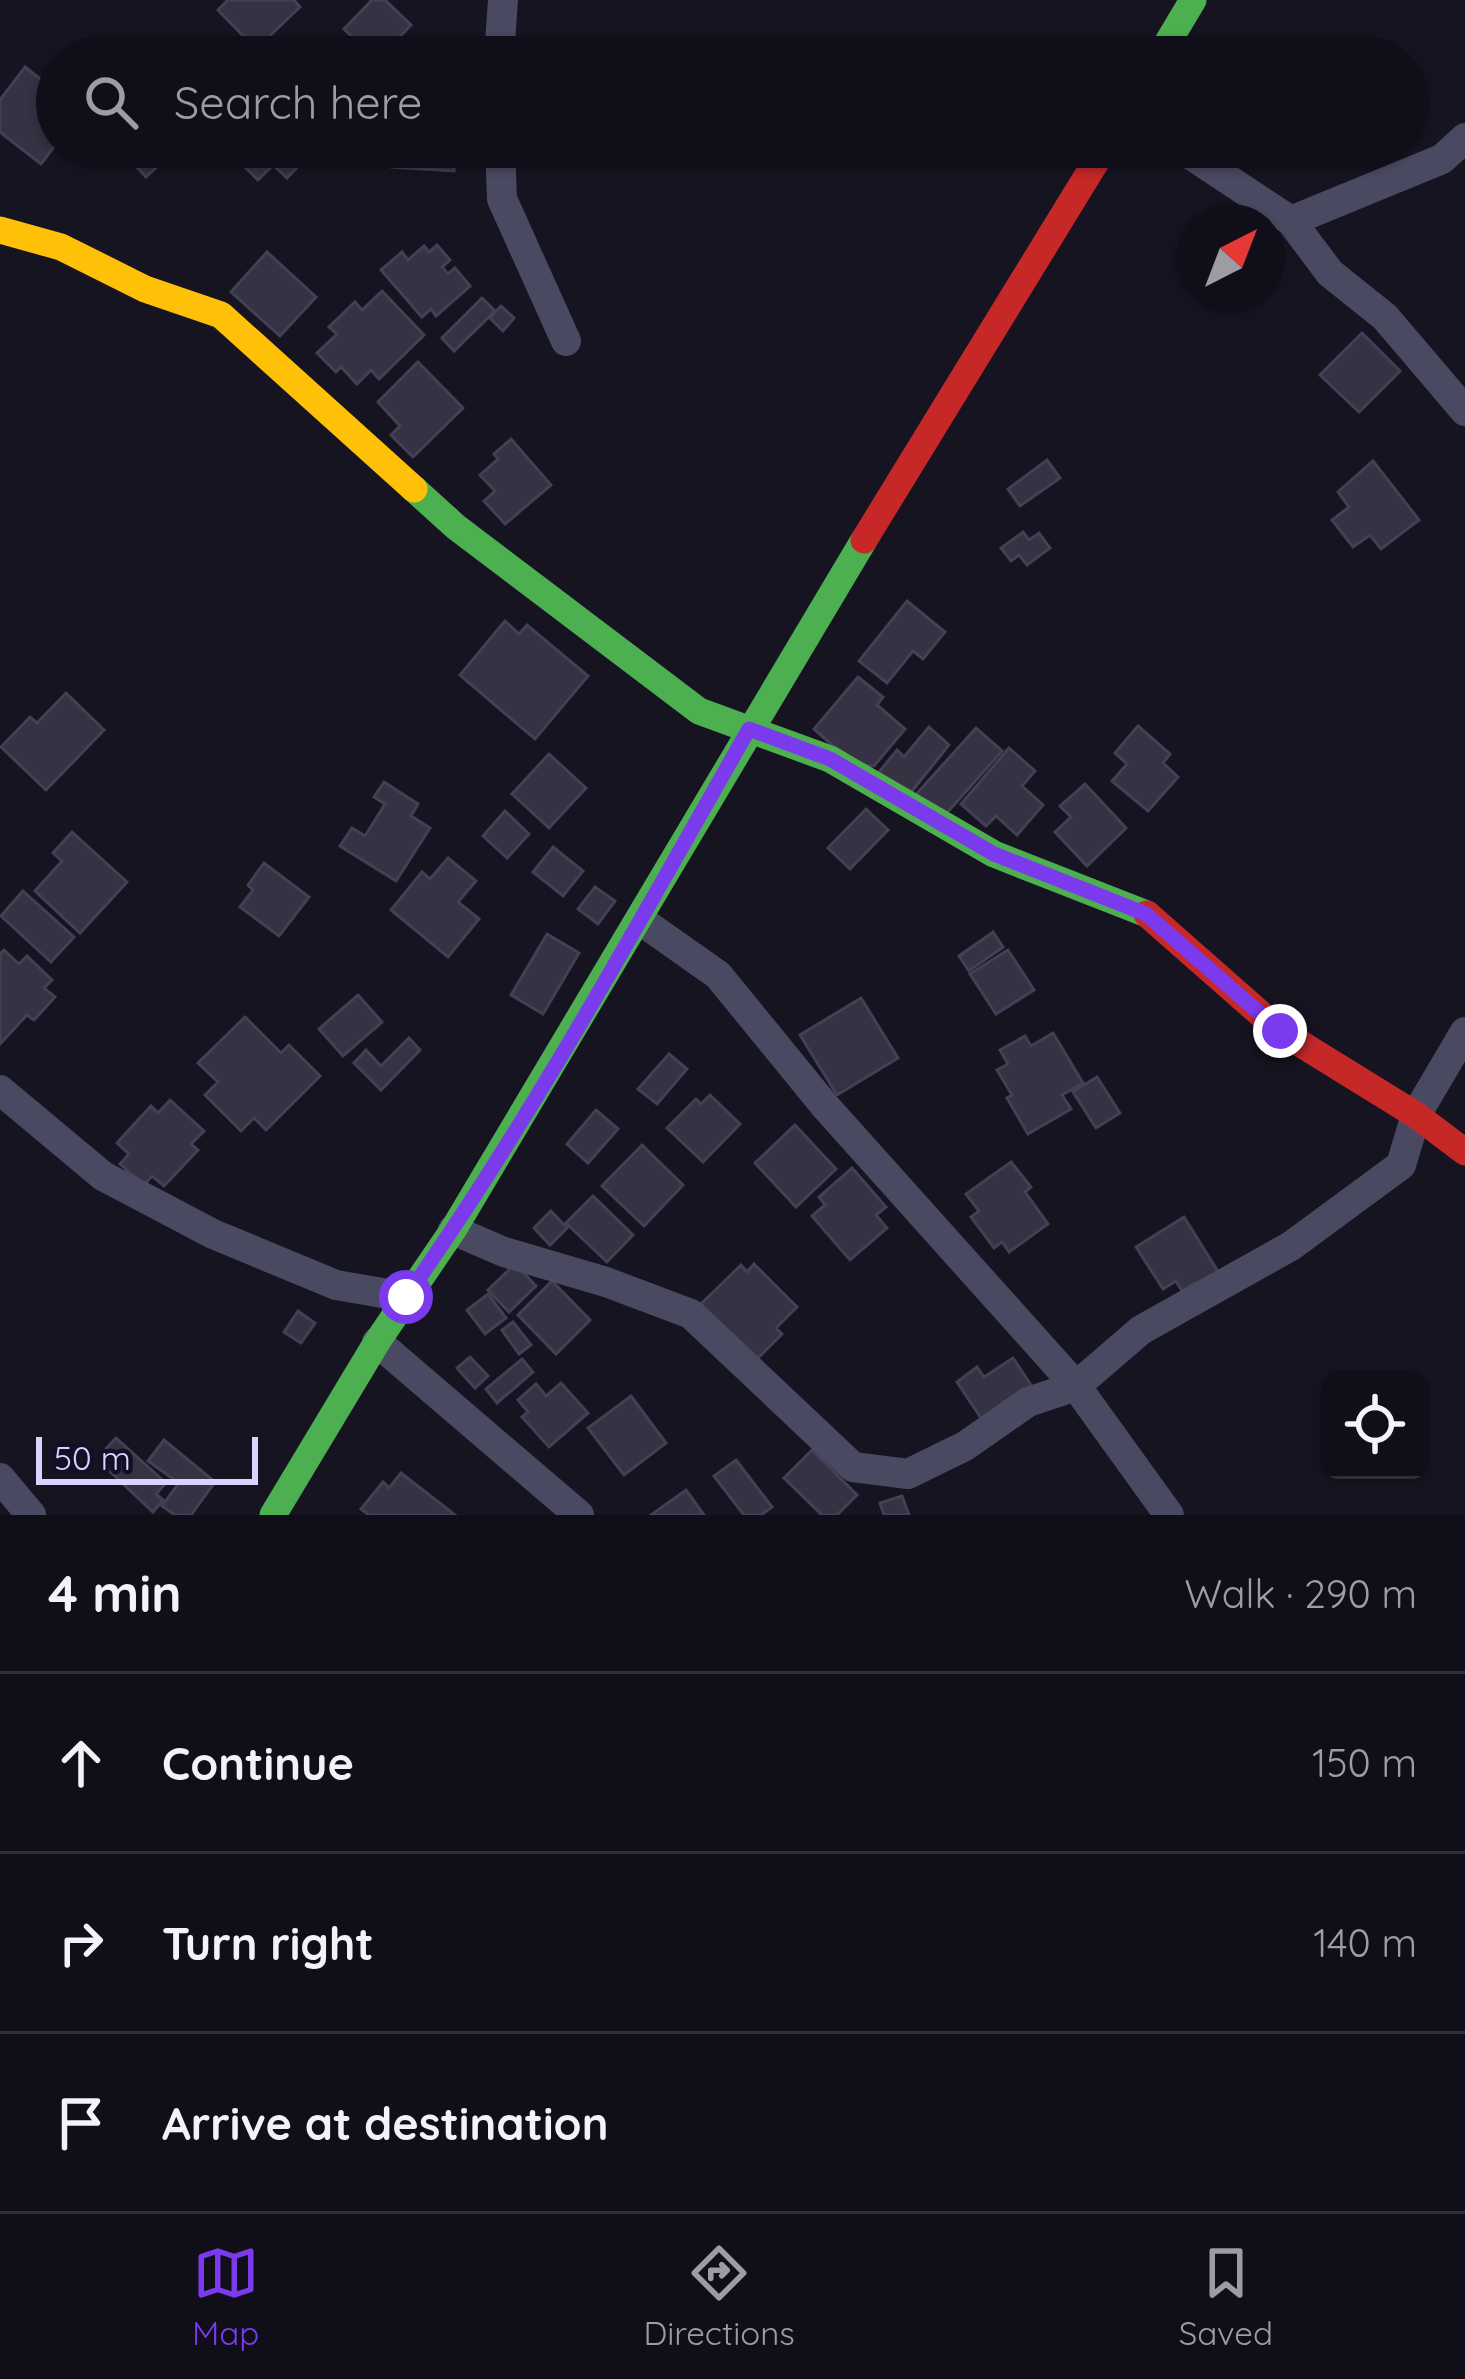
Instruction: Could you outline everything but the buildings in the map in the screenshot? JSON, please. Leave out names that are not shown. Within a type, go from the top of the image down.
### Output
[{"type":"street","points":[[500,36],[503,0]]},
{"type":"street","points":[[1172,36],[1193,0]]},
{"type":"street","points":[[1429,163],[1465,138]]},
{"type":"street","points":[[501,168],[502,199],[566,341]]},
{"type":"street","points":[[273,1515],[376,1342],[453,1230],[749,729],[1092,168]]},
{"type":"street","points":[[1211,168],[1291,221],[1330,273],[1385,317],[1465,411]]},
{"type":"street","points":[[1291,221],[1418,168]]},
{"type":"street","points":[[0,230],[61,247],[145,290],[221,315],[456,527],[699,711],[830,759],[994,854],[1146,914],[1280,1031],[1416,1115],[1465,1152]]},
{"type":"street","points":[[640,920],[718,975],[825,1106],[1076,1386],[1169,1515]]},
{"type":"street","points":[[453,1230],[504,1252],[692,1314],[853,1467],[908,1474],[965,1446],[1028,1402],[1076,1386],[1141,1330],[1291,1246],[1401,1165],[1416,1115],[1465,1032]]},
{"type":"street","points":[[0,1090],[104,1176],[213,1234],[336,1285],[406,1297]]},
{"type":"street","points":[[376,1342],[579,1515]]},
{"type":"street","points":[[0,1478],[31,1515]]},
{"type":"traffic: fast","points":[[1172,36],[1193,0]]},
{"type":"traffic: fast","points":[[414,489],[456,527],[699,711],[830,759],[994,854],[1147,914]]},
{"type":"traffic: fast","points":[[273,1515],[377,1342],[453,1230],[864,540]]},
{"type":"traffic: slow","points":[[0,230],[61,247],[145,289],[221,315],[414,489]]},
{"type":"traffic: jam","points":[[864,540],[1092,168]]},
{"type":"traffic: jam","points":[[1147,914],[1280,1031],[1416,1115],[1465,1152]]},
{"type":"route","points":[[406,1297],[453,1230],[749,729],[830,759],[994,854],[1146,914],[1280,1031]]}]
